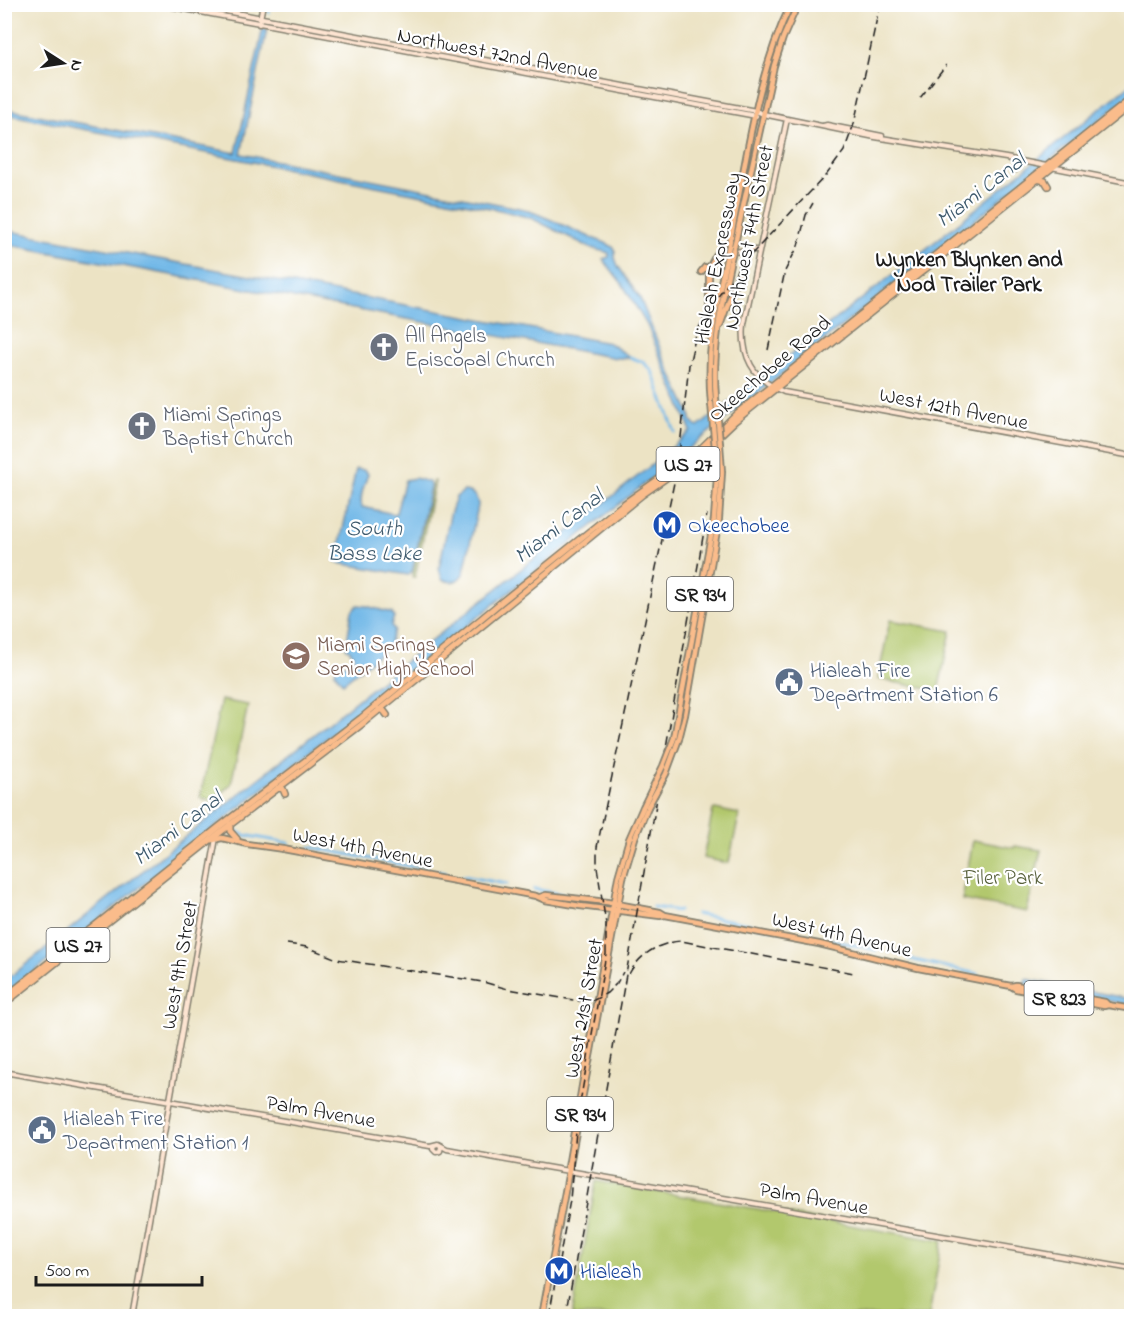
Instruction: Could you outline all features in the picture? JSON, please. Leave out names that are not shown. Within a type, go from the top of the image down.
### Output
[{"type":"highway","name":"Okeechobee Road","points":[[4,1004],[218,832],[318,757],[421,667],[631,498],[697,452],[732,418],[1131,98]]},
{"type":"highway","name":"Okeechobee Road","points":[[4,998],[218,832],[292,771],[379,709],[642,495],[692,460],[772,386],[845,333],[1038,179],[1047,166],[1131,104]]},
{"type":"highway","points":[[1038,179],[1044,181],[1048,186]]},
{"type":"highway","points":[[845,333],[850,323]]},
{"type":"highway","points":[[836,340],[843,344]]},
{"type":"highway","points":[[421,667],[429,667]]},
{"type":"highway","points":[[389,700],[394,691]]},
{"type":"highway","points":[[379,709],[387,715]]},
{"type":"highway","points":[[318,757],[323,748]]},
{"type":"highway","points":[[287,780],[292,771]]},
{"type":"highway","points":[[278,788],[283,789],[285,794]]},
{"type":"highway","points":[[230,824],[230,831],[237,839]]},
{"type":"highway","points":[[59,960],[63,951]]},
{"type":"main road","name":"Northwest 72nd Avenue","points":[[158,4],[692,101],[723,104],[756,113]]},
{"type":"main road","name":"Northwest 72nd Avenue","points":[[188,4],[692,101],[705,107],[763,114],[889,138],[1032,161],[1131,183]]},
{"type":"main road","points":[[259,24],[263,4]]},
{"type":"main road","name":"Hialeah Expressway","points":[[677,738],[714,519],[717,476],[709,371],[710,342],[729,260],[756,113],[770,56],[791,4]]},
{"type":"main road","name":"Hialeah Expressway","points":[[733,240],[776,56],[798,4]]},
{"type":"main road","points":[[705,107],[723,104]]},
{"type":"main road","name":"Northwest 74th Street","points":[[772,386],[758,374],[746,357],[742,337],[787,119]]},
{"type":"main road","points":[[1010,159],[1015,164],[1015,170]]},
{"type":"main road","points":[[717,334],[747,250]]},
{"type":"main road","points":[[710,342],[708,334],[711,262],[716,255],[759,250]]},
{"type":"main road","points":[[739,251],[743,258]]},
{"type":"main road","name":"Hialeah Expressway","points":[[616,904],[630,852],[646,807],[666,774],[685,715],[720,519],[722,472],[714,358],[729,260]]},
{"type":"main road","points":[[701,272],[704,267],[709,270]]},
{"type":"main road","name":"West 12th Avenue","points":[[772,386],[888,411],[1131,456]]},
{"type":"main road","name":"West 4th Avenue","points":[[218,832],[250,844]]},
{"type":"main road","name":"West 4th Avenue","points":[[218,832],[250,844],[540,897],[545,900],[614,911],[665,915],[819,944],[1016,989],[1131,1009]]},
{"type":"main road","name":"West 9th Street","points":[[132,1317],[218,832]]},
{"type":"main road","name":"West 4th Avenue","points":[[540,897],[546,895],[616,904],[660,912],[665,915]]},
{"type":"main road","name":"West 21st Street","points":[[568,1170],[581,1112],[616,904]]},
{"type":"main road","name":"West 4th Avenue","points":[[1011,987],[1016,985],[1105,1002],[1108,1005]]},
{"type":"main road","points":[[1056,997],[1062,994]]},
{"type":"main road","name":"Palm Avenue","points":[[4,1072],[433,1147],[438,1144],[441,1149],[488,1158],[1131,1269]]},
{"type":"main road","name":"SR 934","points":[[543,1317],[568,1170]]},
{"type":"green space","points":[[433,481],[435,481],[415,577],[412,577]]},
{"type":"green space","points":[[890,620],[951,631],[938,691],[878,679]]},
{"type":"green space","points":[[221,700],[248,705],[231,784],[213,801],[200,798]]},
{"type":"green space","points":[[715,809],[739,816],[727,863],[703,858]]},
{"type":"green space","name":"Filer Park","points":[[973,840],[1014,848],[1015,846],[1041,850],[1027,912],[962,900]]},
{"type":"green space","points":[[596,1181],[942,1241],[929,1316],[572,1316]]},
{"type":"water","points":[[263,28],[267,29],[241,154],[524,209],[610,245],[615,249],[618,266],[640,298],[692,421],[698,427],[927,248],[1131,84],[1131,95],[5,995],[4,968],[11,976],[653,464],[691,431],[647,325],[623,285],[603,259],[609,257],[609,253],[591,248],[531,218],[500,210],[5,114],[5,109],[236,153]]},
{"type":"water","points":[[4,230],[609,343],[632,358],[616,358],[5,244]]},
{"type":"water","name":"South Bass Lake","points":[[356,469],[364,470],[368,474],[362,494],[362,507],[394,514],[405,480],[415,478],[429,482],[412,572],[408,575],[336,561]]},
{"type":"water","points":[[464,491],[474,496],[478,506],[464,572],[457,580],[449,581],[442,579],[439,568],[450,515],[456,497]]},
{"type":"water","points":[[358,605],[392,613],[394,617],[391,625],[394,630],[388,647],[343,683],[334,672],[339,664],[351,664],[355,661],[354,655],[346,647],[352,611]]},
{"type":"water","points":[[1026,979],[1131,999],[1131,1005],[1025,985]]},
{"type":"waterway","points":[[269,12],[270,4]]},
{"type":"waterway","points":[[630,357],[643,362],[652,371],[675,432]]},
{"type":"waterway","points":[[234,830],[244,835],[289,843]]},
{"type":"waterway","points":[[310,847],[445,873]]},
{"type":"waterway","points":[[463,876],[507,884]]},
{"type":"waterway","points":[[534,889],[566,895]]},
{"type":"waterway","points":[[653,907],[679,911]]},
{"type":"waterway","points":[[696,914],[876,950]]},
{"type":"waterway","points":[[909,959],[978,974]]},
{"type":"railway","points":[[549,1316],[570,1200],[577,1120],[606,954],[606,924],[597,867],[597,847],[678,464],[689,365],[696,334],[709,308],[748,258],[827,174],[844,151],[854,124],[880,4]]},
{"type":"railway","points":[[920,98],[946,65]]},
{"type":"railway","points":[[768,350],[785,271],[798,246],[806,215],[813,203]]},
{"type":"railway","points":[[566,1316],[707,514]]},
{"type":"railway","points":[[629,974],[650,951],[665,944],[681,941],[854,973]]},
{"type":"railway","points":[[287,944],[307,947],[337,959],[483,982],[508,989],[579,1001],[594,1000],[607,993],[617,983],[623,972]]},
{"type":"place","name":"All Angels Episcopal Church","points":[[384,347]]},
{"type":"place","name":"Miami Springs Baptist Church","points":[[142,426]]},
{"type":"place","name":"Okeechobee","points":[[667,525]]},
{"type":"place","name":"Miami Springs Senior High School","points":[[296,656]]},
{"type":"place","name":"Hialeah Fire Department Station 6","points":[[789,682]]},
{"type":"place","name":"Hialeah Fire Department Station 1","points":[[42,1130]]},
{"type":"place","name":"Hialeah","points":[[559,1271]]},
{"type":"district","name":"Wynken Blynken and Nod Trailer Park","points":[[969,270]]},
{"type":"water label","name":"Miami Canal","points":[[980,189]]},
{"type":"water label","name":"Miami Canal","points":[[558,525]]},
{"type":"water label","name":"Miami Canal","points":[[177,827]]}]
